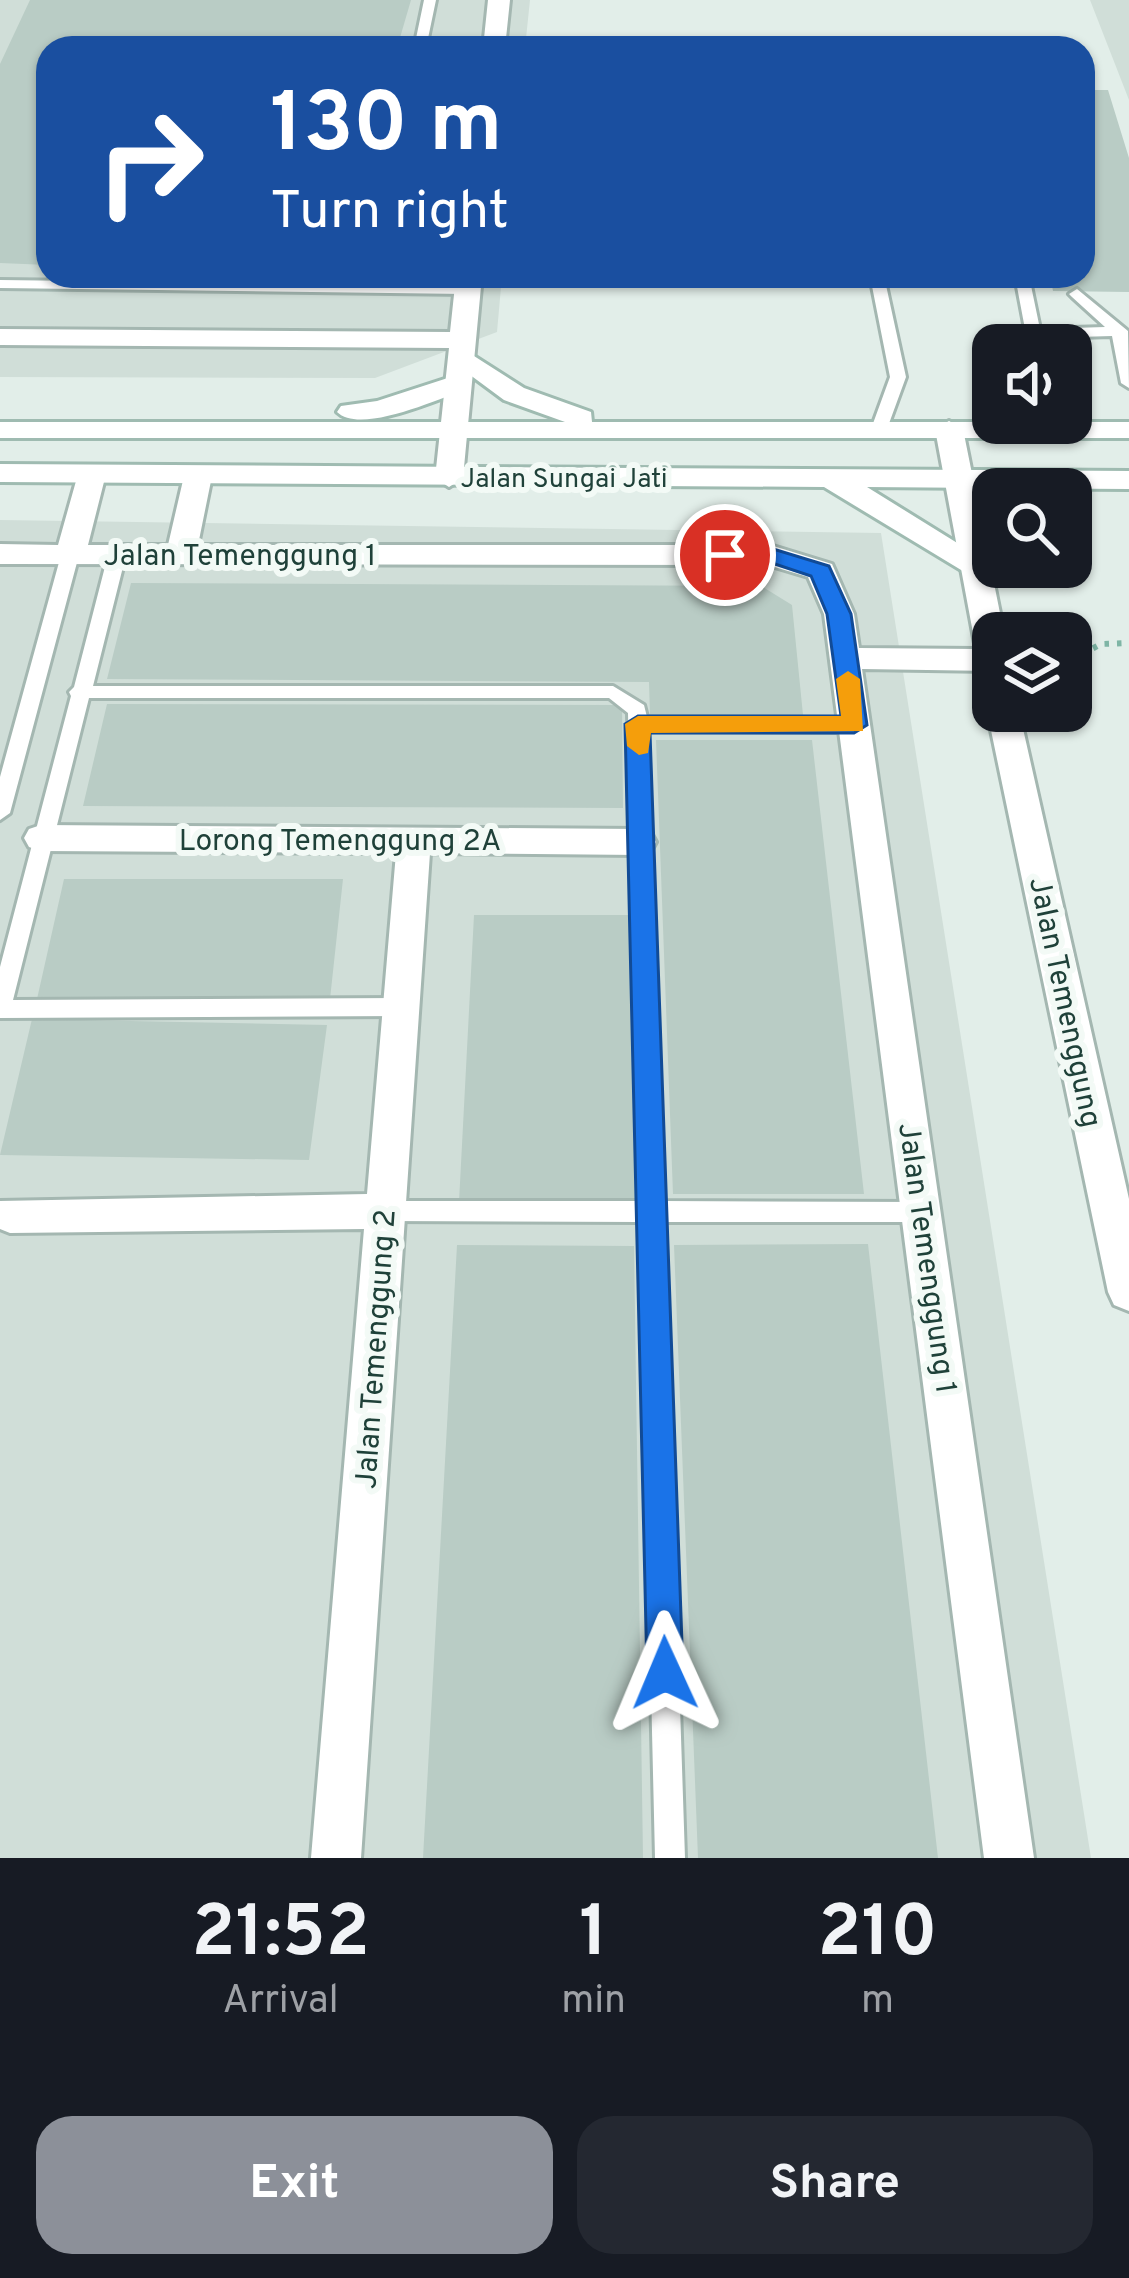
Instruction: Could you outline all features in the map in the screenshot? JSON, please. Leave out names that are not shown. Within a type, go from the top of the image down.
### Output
[{"type":"street","points":[[495,36],[499,0]]},
{"type":"street","points":[[449,478],[468,288]]},
{"type":"street","points":[[0,337],[461,360],[514,394],[609,428]]},
{"type":"street","points":[[210,430],[381,409],[461,360]]},
{"type":"street","name":"Jalan Sungai Jati","points":[[0,430],[972,428]]},
{"type":"street","points":[[949,429],[972,520]]},
{"type":"street","name":"Jalan Sungai Jati","points":[[1092,429],[1129,430]]},
{"type":"street","name":"Jalan Sungai Jati","points":[[0,473],[1129,482]]},
{"type":"street","points":[[70,555],[92,474]]},
{"type":"street","points":[[181,555],[198,476]]},
{"type":"street","points":[[830,479],[972,554]]},
{"type":"street","points":[[1092,495],[1129,482]]},
{"type":"street","name":"Jalan Temenggung 1","points":[[0,554],[770,555],[820,572],[839,614],[870,659],[854,725],[1009,1858]]},
{"type":"street","points":[[870,659],[972,659]]},
{"type":"street","name":"Jalan Temenggung","points":[[1009,732],[1129,1292]]},
{"type":"street","name":"Lorong Temenggung 2A","points":[[41,838],[639,842]]},
{"type":"street","name":"Jalan Temenggung 2","points":[[336,1858],[414,841]]},
{"type":"street","points":[[10,1215],[385,1211]]},
{"type":"lane","points":[[422,36],[430,0]]},
{"type":"lane","points":[[0,284],[36,284]]},
{"type":"lane","points":[[879,288],[898,377],[879,429]]},
{"type":"lane","points":[[1024,288],[1032,324]]},
{"type":"lane","points":[[1077,294],[1124,330],[1129,383]]},
{"type":"lane","points":[[1092,333],[1124,330]]},
{"type":"lane","points":[[0,813],[70,555]]},
{"type":"lane","points":[[117,555],[0,1009],[401,1007]]},
{"type":"lane","points":[[78,692],[613,692],[637,710],[670,1858]]},
{"type":"lane","points":[[638,724],[854,725]]},
{"type":"lane","points":[[385,1211],[922,1212]]},
{"type":"path","points":[[1092,649],[1129,643]]},
{"type":"shaded area","points":[[0,0],[530,0],[526,36],[36,36],[36,288],[501,288],[497,332],[375,378],[0,377]]},
{"type":"shaded area","points":[[1090,0],[1129,0],[1129,100]]},
{"type":"shaded area","points":[[0,520],[881,533],[1091,1858],[0,1858]]},
{"type":"building","points":[[30,0],[411,0],[400,36],[36,36],[36,264],[0,263],[0,64]]},
{"type":"building","points":[[1095,90],[1108,90],[1129,158],[1129,292],[1053,291],[1095,288]]},
{"type":"building","points":[[131,583],[761,586],[792,605],[803,715],[650,715],[649,682],[107,679]]},
{"type":"building","points":[[107,704],[622,705],[623,808],[83,806]]},
{"type":"building","points":[[656,740],[812,740],[864,1194],[673,1194]]},
{"type":"building","points":[[64,879],[343,879],[330,999],[37,999]]},
{"type":"building","points":[[474,915],[630,915],[635,1202],[459,1202]]},
{"type":"building","points":[[32,1019],[327,1025],[309,1160],[0,1155]]},
{"type":"building","points":[[868,1244],[938,1858],[698,1858],[674,1245]]},
{"type":"building","points":[[457,1245],[634,1246],[643,1858],[423,1858]]},
{"type":"slow traffic","points":[[639,746],[638,724],[854,725],[848,679]]},
{"type":"route","points":[[665,1673],[638,724],[854,725],[839,614],[820,572],[770,555],[725,555]]}]
